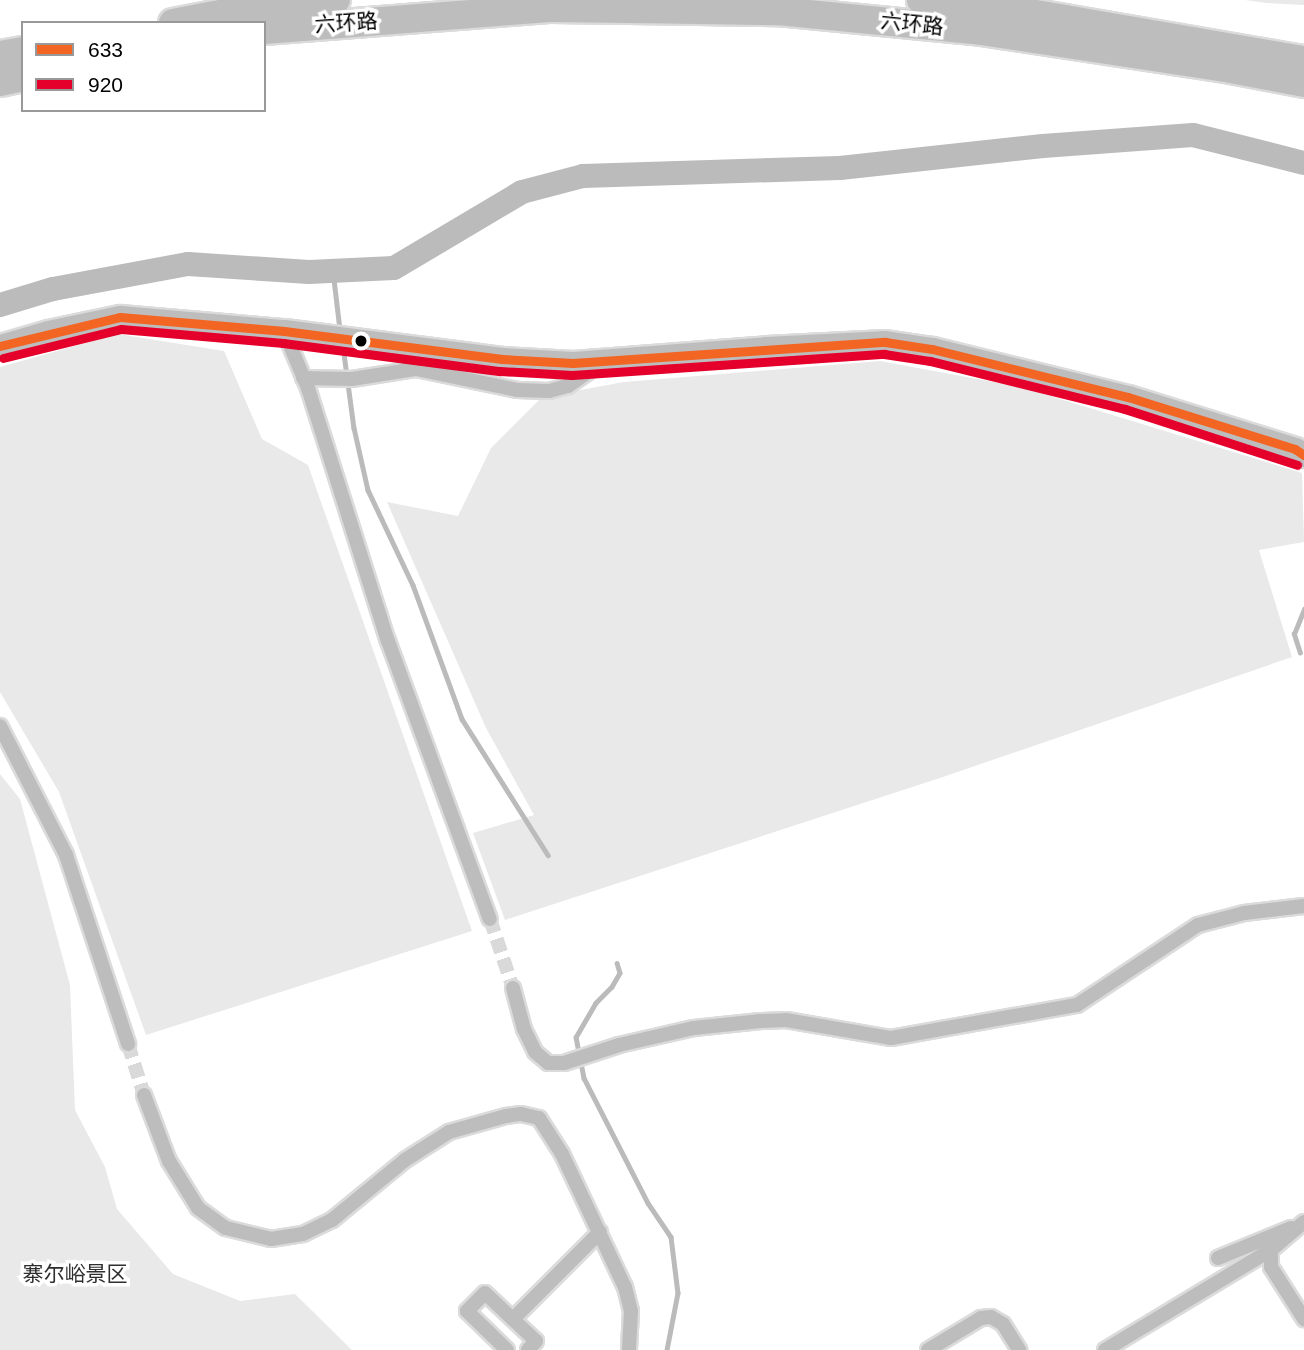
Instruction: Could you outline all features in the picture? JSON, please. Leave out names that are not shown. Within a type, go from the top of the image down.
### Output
[{"type":"highway","name":"六环路","points":[[183,21],[266,5],[337,0]]},
{"type":"highway","name":"六环路","points":[[921,0],[984,5],[1304,60]]},
{"type":"highway","name":"六环路","points":[[266,30],[552,8],[778,11],[981,31],[1220,67],[1304,83]]},
{"type":"highway","points":[[0,55],[21,51]]},
{"type":"highway","points":[[0,82],[21,77]]},
{"type":"main road","points":[[0,346],[48,332],[120,317],[284,331],[502,359],[573,363],[885,342],[932,349],[1128,397],[1294,449],[1304,455]]},
{"type":"street","points":[[284,331],[303,378],[388,640],[490,919]]},
{"type":"street","points":[[303,378],[352,379],[416,369],[517,390],[549,391],[568,386],[604,361]]},
{"type":"street","points":[[0,726],[66,855],[128,1044]]},
{"type":"street","points":[[513,988],[524,1029],[535,1052],[548,1063],[564,1063],[694,1028],[761,1021],[786,1020],[891,1038],[1077,1005],[1198,925],[1244,913],[1304,906]]},
{"type":"street","points":[[144,1095],[169,1161],[188,1195],[211,1220],[240,1233],[271,1239],[317,1229],[351,1206],[392,1170],[433,1140],[461,1127],[521,1114],[539,1118],[552,1134],[625,1287],[631,1311],[629,1350]]},
{"type":"street","points":[[1105,1350],[1271,1250],[1301,1223]]},
{"type":"street","points":[[1218,1258],[1301,1223]]},
{"type":"street","points":[[513,1319],[600,1232]]},
{"type":"street","points":[[1271,1250],[1271,1267],[1304,1319]]},
{"type":"street","points":[[507,1350],[467,1311],[485,1293],[536,1342],[528,1350]]},
{"type":"street","points":[[928,1350],[981,1318],[991,1317],[1003,1324],[1019,1350]]},
{"type":"green space","points":[[1245,0],[1304,0],[1304,5],[1266,3]]},
{"type":"green space","points":[[118,334],[224,351],[262,439],[308,465],[472,931],[146,1035],[59,792],[0,692],[0,367]]},
{"type":"green space","points":[[880,361],[1021,387],[1302,473],[1304,542],[1259,550],[1292,657],[940,778],[505,920],[473,833],[534,815],[486,728],[387,502],[458,516],[491,448],[542,397],[624,382]]},
{"type":"green space","name":"寨尔峪景区","points":[[0,774],[20,799],[70,985],[75,1110],[105,1167],[117,1209],[173,1274],[240,1301],[295,1294],[352,1350],[0,1350]]},
{"type":"waterway","points":[[0,305],[53,289],[188,264],[309,272],[394,268],[522,192],[583,176],[840,168],[1043,146],[1193,135],[1304,163]]},
{"type":"waterway","points":[[333,271],[340,330]]},
{"type":"waterway","points":[[343,346],[354,428],[368,490],[413,585],[462,719],[548,855]]},
{"type":"waterway","points":[[1300,653],[1294,634],[1304,609]]},
{"type":"waterway","points":[[617,963],[620,973],[612,987],[596,1003],[576,1037],[584,1078],[648,1203],[671,1237],[678,1293],[667,1350]]},
{"type":"tunnel","points":[[490,919],[513,988]]},
{"type":"tunnel","points":[[128,1044],[144,1095]]},
{"type":"transit line","name":"633","points":[[0,346],[120,317],[284,331],[502,359],[573,363],[885,342],[932,349],[1128,397],[1295,449],[1304,455]]},
{"type":"transit line","name":"920","points":[[3,358],[121,329],[283,343],[500,371],[572,375],[884,354],[930,361],[1125,409],[1297,465]]}]
